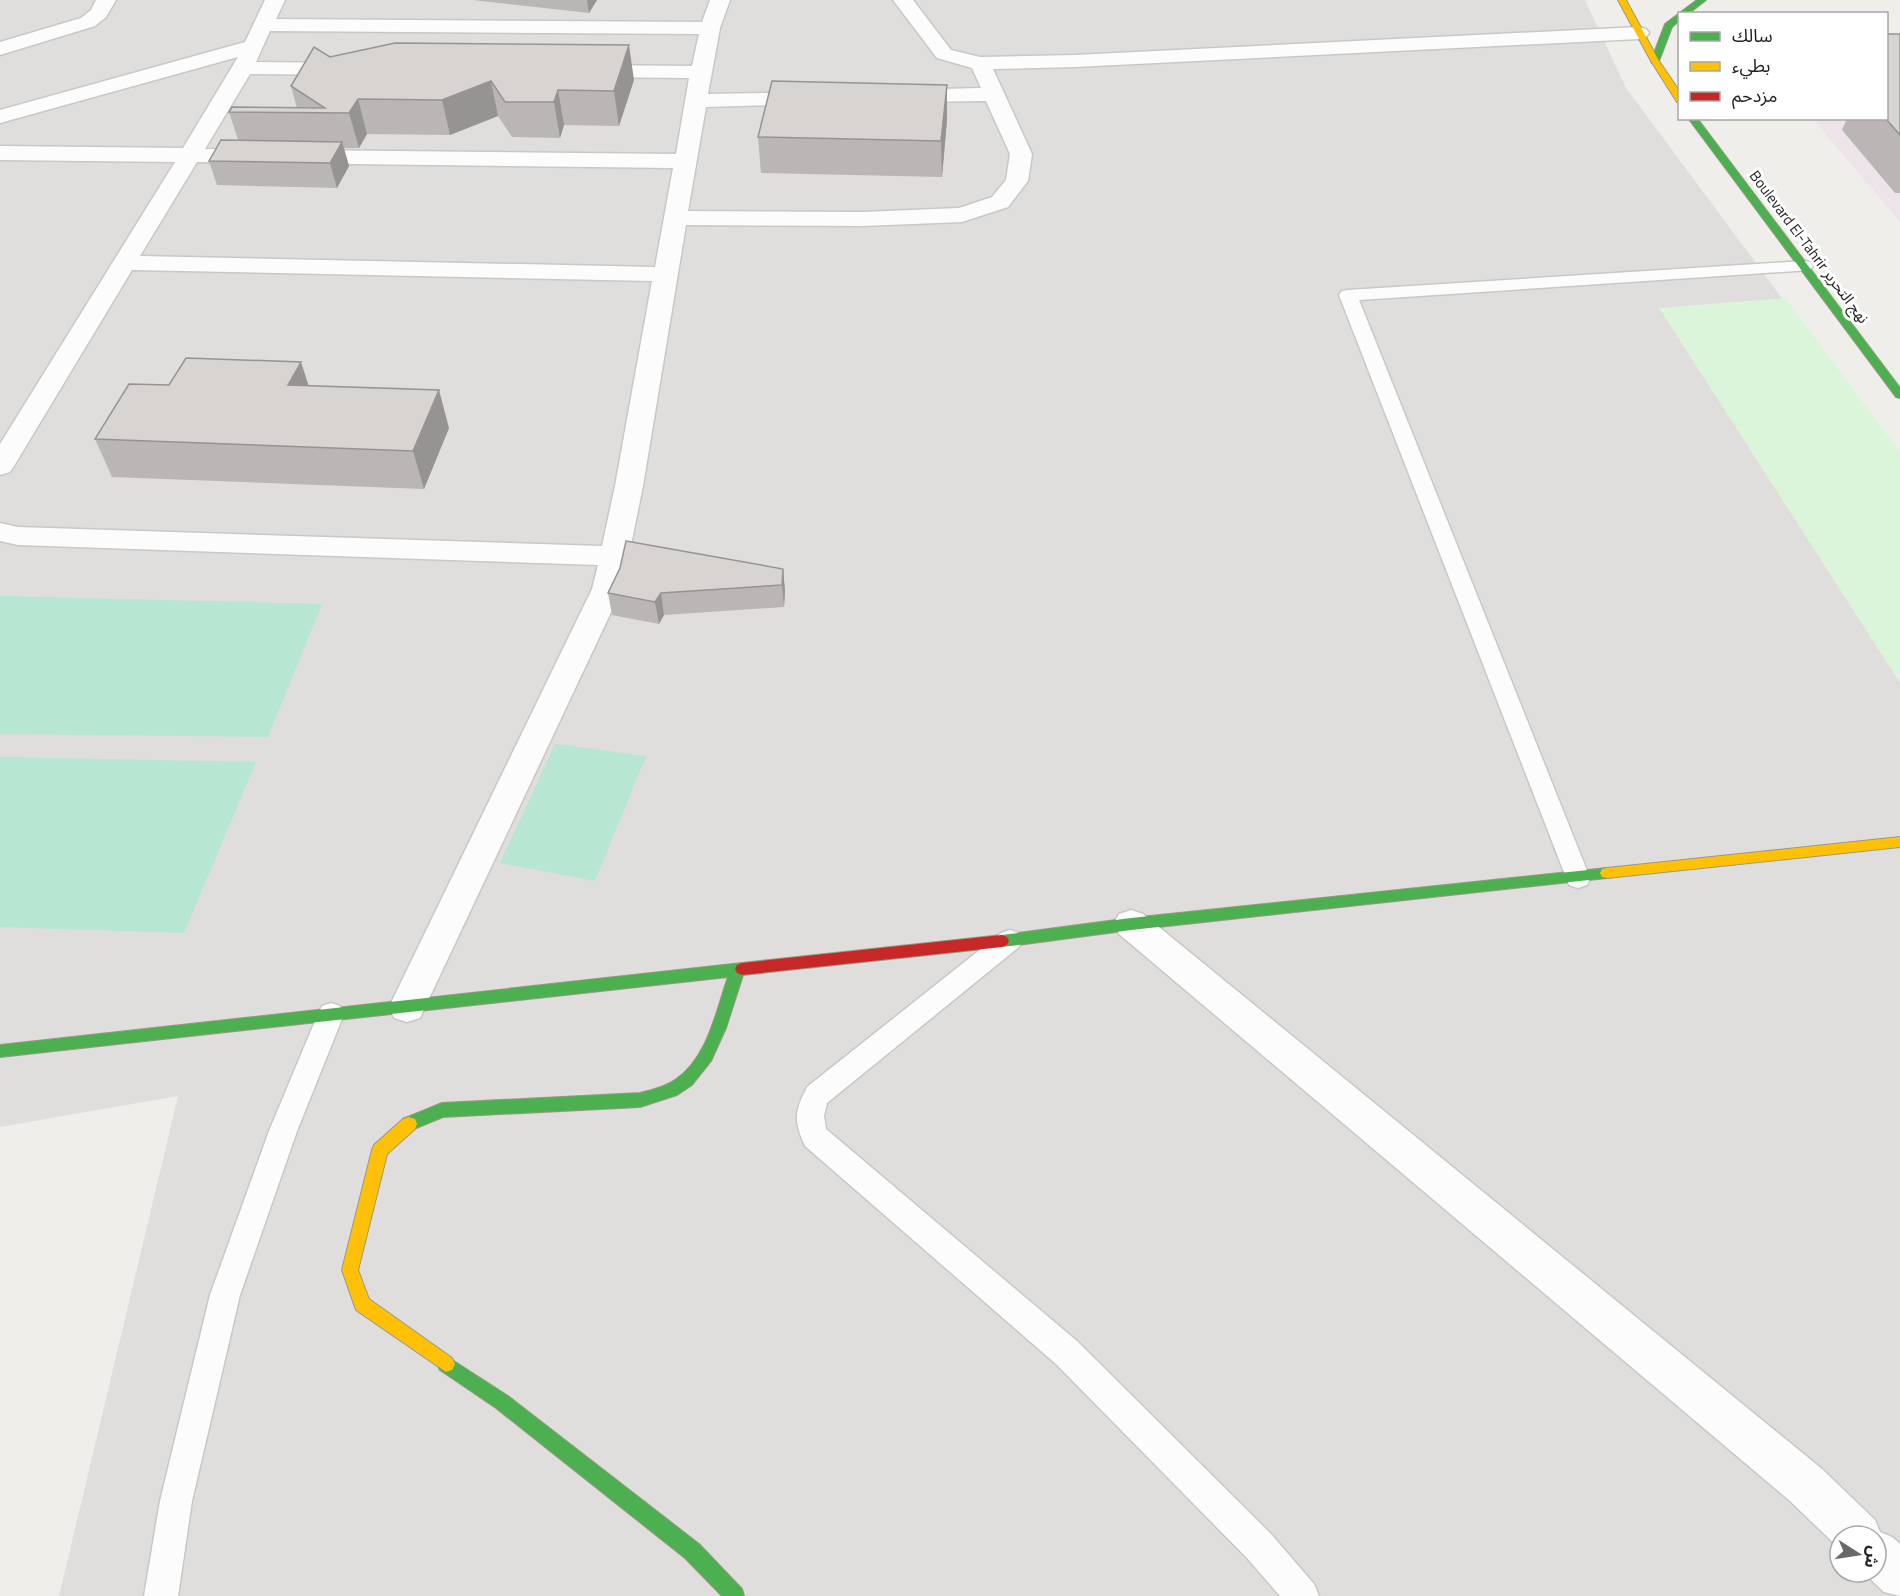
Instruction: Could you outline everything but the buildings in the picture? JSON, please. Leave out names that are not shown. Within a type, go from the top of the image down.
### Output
[{"type":"street","points":[[0,49],[88,22],[99,13],[106,0]]},
{"type":"street","points":[[0,466],[243,68],[275,0]]},
{"type":"street","points":[[407,1007],[607,588],[701,72],[710,28],[720,0]]},
{"type":"street","points":[[903,0],[944,54],[980,63],[1075,61],[1640,33]]},
{"type":"street","points":[[1622,0],[1655,62],[1678,97]]},
{"type":"street","points":[[1684,12],[1702,0]]},
{"type":"street","points":[[414,48],[428,17]]},
{"type":"street","points":[[0,117],[259,35],[428,17],[598,18],[710,28]]},
{"type":"street","points":[[1655,62],[1668,26],[1678,17]]},
{"type":"street","points":[[675,218],[863,219],[962,215],[1000,202],[1017,181],[1021,154],[980,63]]},
{"type":"street","points":[[243,68],[369,69]]},
{"type":"street","points":[[570,71],[701,72]]},
{"type":"street","points":[[886,96],[994,94]]},
{"type":"street","points":[[696,101],[827,98]]},
{"type":"street","name":"Boulevard El-Tahrir نهج التحرير","points":[[1694,120],[1900,395]]},
{"type":"street","points":[[0,153],[686,161]]},
{"type":"street","points":[[123,263],[666,274]]},
{"type":"street","points":[[0,532],[18,536],[614,556]]},
{"type":"street","points":[[0,1051],[1010,940],[1131,924],[1900,842]]},
{"type":"street","points":[[1131,924],[1806,1485],[1847,1524]]},
{"type":"street","points":[[735,1596],[692,1551],[502,1402],[362,1304],[350,1270],[380,1150],[405,1126],[442,1110],[640,1100],[666,1093],[687,1080],[701,1064],[737,970]]},
{"type":"street","points":[[1888,1564],[1900,1576]]},
{"type":"lane","points":[[1578,878],[1348,295],[1804,266]]},
{"type":"lane","points":[[1010,940],[817,1095],[810,1108],[808,1124],[815,1137],[1066,1353],[1259,1546],[1302,1596]]},
{"type":"lane","points":[[161,1596],[176,1501],[225,1295],[283,1131],[331,1014]]},
{"type":"shaded area","points":[[0,0],[1585,0],[1626,88],[1900,457],[1900,1596],[59,1596],[178,1096],[0,1127]]},
{"type":"shaded area","points":[[1900,35],[1900,222],[1814,120],[1888,120],[1888,106]]},
{"type":"green space","points":[[1785,298],[1900,452],[1900,683],[1659,308]]},
{"type":"green space","points":[[0,596],[322,604],[268,737],[0,734]]},
{"type":"green space","points":[[555,744],[646,756],[595,881],[500,863]]},
{"type":"green space","points":[[0,757],[256,762],[184,933],[0,927]]},
{"type":"traffic: fast","points":[[1685,12],[1702,0]]},
{"type":"traffic: fast","points":[[1655,61],[1668,26],[1678,17]]},
{"type":"traffic: fast","points":[[1694,120],[1900,395]]},
{"type":"traffic: fast","points":[[1002,941],[1131,924],[1607,873]]},
{"type":"traffic: fast","points":[[0,1051],[742,969]]},
{"type":"traffic: fast","points":[[409,1124],[442,1110],[640,1100],[671,1090],[687,1080],[705,1057],[718,1028],[737,970]]},
{"type":"traffic: fast","points":[[446,1364],[502,1402],[692,1551],[735,1596]]},
{"type":"traffic: slow","points":[[1622,0],[1655,61],[1678,97]]},
{"type":"traffic: slow","points":[[1607,873],[1900,842]]},
{"type":"traffic: slow","points":[[409,1124],[380,1150],[350,1270],[362,1304],[446,1364]]},
{"type":"traffic: jam","points":[[742,969],[1002,941]]}]
